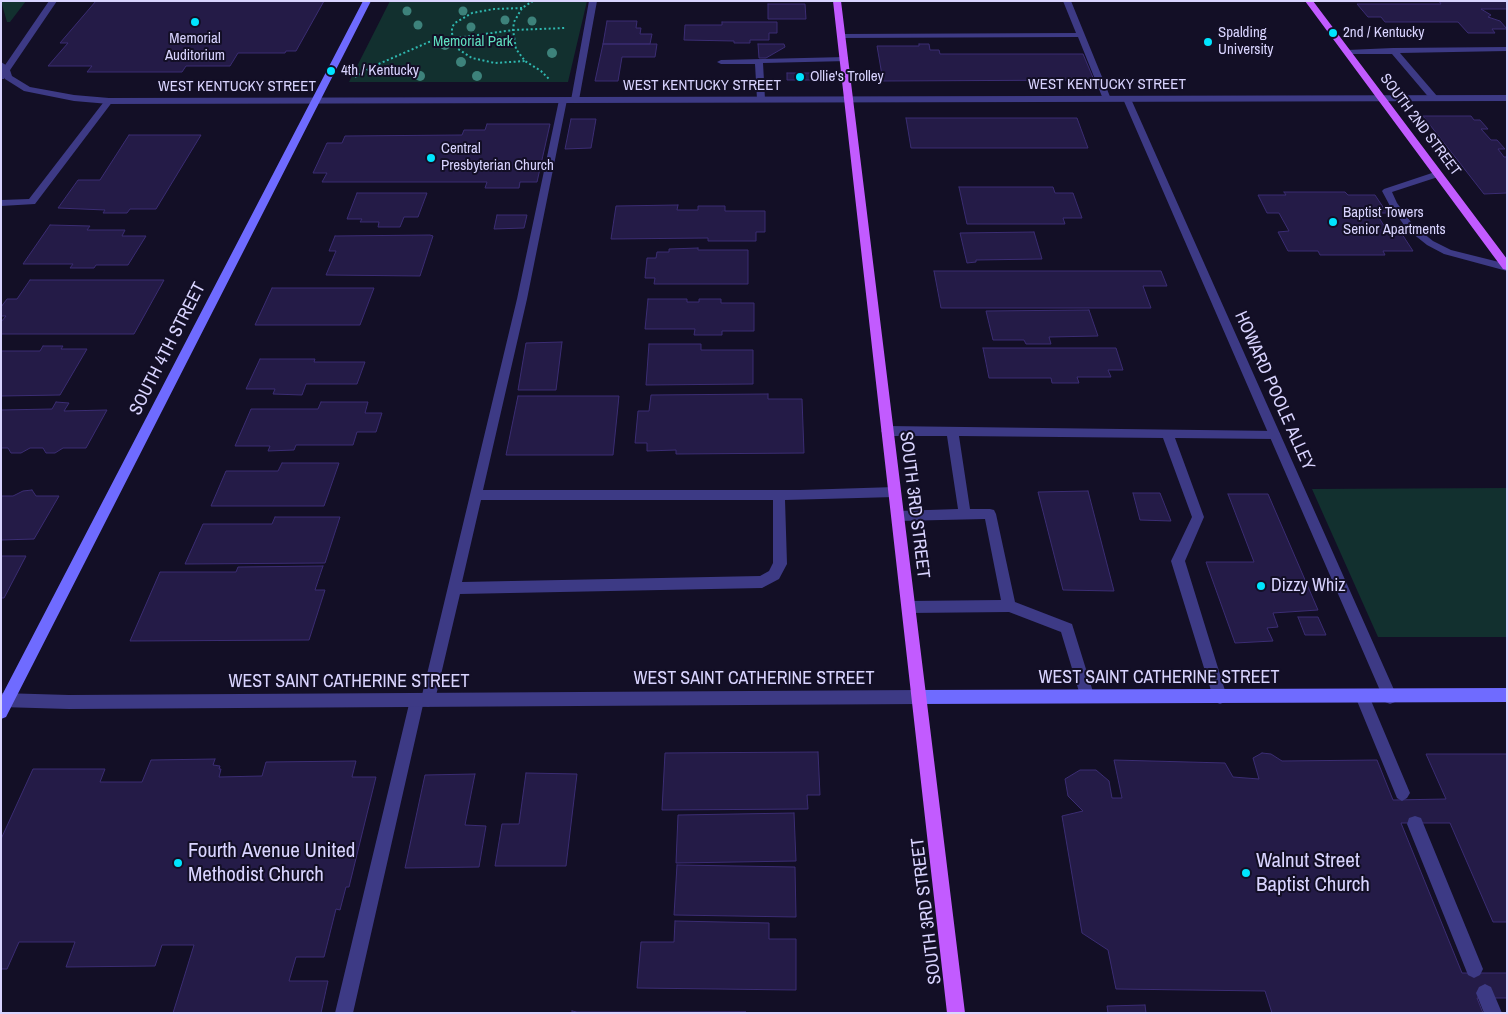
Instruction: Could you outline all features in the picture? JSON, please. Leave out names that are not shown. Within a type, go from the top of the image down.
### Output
[{"type":"main road","name":"SOUTH 4TH STREET","points":[[3,704],[367,1]]},
{"type":"main road","name":"SOUTH 3RD STREET","points":[[837,1],[956,1013]]},
{"type":"main road","name":"SOUTH 2ND STREET","points":[[1309,1],[1507,268]]},
{"type":"main road","name":"WEST SAINT CATHERINE STREET","points":[[920,697],[1087,695],[1390,697],[1507,695]]},
{"type":"street","points":[[3,70],[53,1]]},
{"type":"street","points":[[575,100],[593,1]]},
{"type":"street","points":[[1067,1],[1107,98]]},
{"type":"street","points":[[842,36],[1081,35]]},
{"type":"street","points":[[1347,52],[1507,49]]},
{"type":"street","points":[[1393,50],[1434,98]]},
{"type":"street","points":[[721,62],[845,59]]},
{"type":"street","points":[[759,61],[761,100]]},
{"type":"street","name":"WEST KENTUCKY STREET","points":[[3,70],[8,77],[27,89],[74,98],[109,101],[1507,98]]},
{"type":"street","name":"HOWARD POOLE ALLEY","points":[[1127,99],[1390,697]]},
{"type":"street","points":[[344,1013],[422,700],[454,588],[522,298],[563,100]]},
{"type":"street","points":[[1,203],[32,202],[109,101]]},
{"type":"street","points":[[1438,174],[1387,191],[1393,204],[1410,227],[1430,243],[1448,252],[1507,268]]},
{"type":"street","points":[[887,431],[1274,434]]},
{"type":"street","points":[[952,431],[965,514]]},
{"type":"street","points":[[1167,433],[1198,517],[1178,561],[1220,697]]},
{"type":"street","points":[[476,495],[779,495],[895,492]]},
{"type":"street","points":[[454,588],[762,582],[774,575],[780,564],[779,495]]},
{"type":"street","points":[[898,516],[990,514],[1009,606]]},
{"type":"street","points":[[909,607],[1009,606],[1066,628],[1087,695]]},
{"type":"street","points":[[1362,696],[1402,793]]},
{"type":"street","name":"WEST SAINT CATHERINE STREET","points":[[3,704],[920,697]]},
{"type":"street","points":[[1415,824],[1474,969]]},
{"type":"street","points":[[1485,993],[1493,1013]]},
{"type":"path","points":[[532,1],[522,8],[516,16],[513,30],[516,49],[525,61],[541,70],[548,77],[551,84]]},
{"type":"path","points":[[522,8],[494,9],[468,15],[452,27],[453,38],[458,49],[472,58],[495,63],[525,61]]},
{"type":"path","points":[[352,80],[374,66],[428,42],[513,30],[561,30],[568,27]]},
{"type":"green space","points":[[1,1],[26,1],[10,22],[7,22]]},
{"type":"green space","name":"Memorial Park","points":[[390,1],[587,1],[568,82],[349,82]]},
{"type":"green space","points":[[1507,488],[1507,637],[1378,637],[1312,489]]},
{"type":"building","name":"Memorial Auditorium","points":[[96,1],[324,1],[296,51],[286,51],[285,53],[238,53],[230,66],[186,66],[182,72],[87,72],[92,66],[48,66],[68,43],[60,43]]},
{"type":"building","points":[[1439,1],[1507,1],[1507,9],[1481,9],[1491,15],[1488,17],[1500,21],[1507,29],[1492,29],[1495,33],[1468,33],[1458,22],[1385,22],[1381,17],[1368,17],[1357,4],[1441,4]]},
{"type":"building","points":[[768,4],[805,4],[806,19],[768,19]]},
{"type":"building","points":[[607,21],[637,21],[636,28],[641,28],[640,34],[652,34],[650,44],[603,44]]},
{"type":"building","points":[[722,22],[777,22],[777,33],[769,33],[769,40],[750,40],[750,43],[684,40],[685,25],[722,25]]},
{"type":"building","points":[[603,44],[657,44],[655,57],[622,57],[618,81],[595,81]]},
{"type":"building","points":[[758,44],[784,44],[785,47],[766,58],[759,58]]},
{"type":"building","points":[[919,44],[929,44],[930,50],[939,50],[940,54],[1083,54],[1094,80],[883,81],[877,46],[919,46]]},
{"type":"building","name":"Ollie's Trolley","points":[[787,73],[812,73],[813,80],[787,80]]},
{"type":"building","points":[[1423,116],[1471,116],[1474,120],[1480,120],[1488,129],[1481,129],[1491,140],[1497,140],[1505,149],[1498,149],[1504,157],[1507,157],[1507,193],[1484,194]]},
{"type":"building","points":[[906,118],[1077,118],[1088,148],[911,148]]},
{"type":"building","points":[[571,119],[596,119],[591,148],[565,149]]},
{"type":"building","name":"Central Presbyterian Church","points":[[487,124],[550,124],[537,182],[520,182],[519,188],[485,188],[487,182],[322,182],[327,173],[313,173],[327,143],[342,143],[345,136],[462,135],[464,130],[485,130]]},
{"type":"building","points":[[129,135],[201,135],[156,209],[130,209],[127,213],[103,213],[105,210],[58,208],[78,180],[100,180]]},
{"type":"building","points":[[959,187],[1053,187],[1055,193],[1073,193],[1082,218],[1063,218],[1065,224],[967,224]]},
{"type":"building","name":"Baptist Towers Senior Apartments","points":[[1284,192],[1345,192],[1348,195],[1375,195],[1387,213],[1376,213],[1388,232],[1400,231],[1413,251],[1383,251],[1385,255],[1320,255],[1318,251],[1288,251],[1278,232],[1289,231],[1279,213],[1267,213],[1258,195],[1286,195]]},
{"type":"building","points":[[357,193],[427,193],[418,217],[404,217],[400,227],[378,227],[379,222],[360,222],[362,219],[347,219]]},
{"type":"building","points":[[678,205],[677,210],[698,210],[698,206],[725,206],[725,211],[765,211],[765,232],[756,232],[756,241],[708,241],[708,238],[611,239],[616,206]]},
{"type":"building","points":[[497,215],[527,215],[524,228],[494,229]]},
{"type":"building","points":[[50,225],[90,226],[87,230],[125,230],[122,236],[146,236],[128,265],[96,265],[94,268],[70,268],[73,264],[23,264]]},
{"type":"building","points":[[1034,232],[1042,259],[976,260],[976,262],[967,263],[960,233]]},
{"type":"building","points":[[335,236],[433,236],[420,276],[326,275],[336,251],[329,251]]},
{"type":"building","points":[[698,248],[698,250],[748,250],[748,284],[654,284],[655,278],[645,278],[647,258],[656,258],[657,252],[669,252],[669,249]]},
{"type":"building","points":[[934,271],[1161,271],[1167,286],[1143,286],[1151,308],[941,308]]},
{"type":"building","points":[[30,280],[164,280],[134,334],[1,334],[1,322],[6,316],[1,316],[1,307],[7,299],[17,299]]},
{"type":"building","points":[[272,288],[374,288],[360,325],[255,325]]},
{"type":"building","points":[[648,299],[687,299],[687,302],[699,302],[699,299],[721,299],[721,303],[754,303],[754,331],[722,331],[722,335],[694,335],[695,329],[645,329]]},
{"type":"building","points":[[1089,310],[1098,336],[1049,337],[1051,344],[1026,344],[1024,340],[993,340],[986,311]]},
{"type":"building","points":[[562,342],[556,390],[518,390],[526,343]]},
{"type":"building","points":[[649,344],[701,344],[701,350],[753,350],[753,384],[646,385]]},
{"type":"building","points":[[43,346],[63,346],[61,349],[87,349],[60,395],[1,396],[1,351],[40,351]]},
{"type":"building","points":[[983,348],[1116,348],[1123,370],[1108,370],[1111,377],[1077,377],[1079,383],[1052,383],[1051,378],[989,378]]},
{"type":"building","points":[[260,359],[315,359],[314,362],[365,362],[357,384],[306,384],[302,395],[273,394],[275,389],[246,389]]},
{"type":"building","points":[[768,394],[768,399],[802,399],[804,453],[676,454],[676,450],[647,451],[647,443],[635,443],[638,411],[649,411],[651,395]]},
{"type":"building","points":[[518,396],[619,396],[613,455],[506,455]]},
{"type":"building","points":[[56,402],[69,403],[64,411],[107,410],[86,448],[63,448],[55,453],[46,453],[43,448],[30,448],[21,453],[11,453],[8,448],[1,448],[1,410],[52,409]]},
{"type":"building","points":[[321,402],[368,402],[365,413],[382,413],[376,432],[357,432],[353,445],[296,445],[294,450],[268,451],[270,446],[235,446],[251,409],[318,409]]},
{"type":"building","points":[[282,463],[339,463],[324,506],[211,506],[226,471],[278,471]]},
{"type":"building","points":[[32,490],[36,496],[59,496],[34,539],[1,540],[1,496],[13,496],[23,491]]},
{"type":"building","points":[[1088,491],[1114,591],[1063,590],[1038,492]]},
{"type":"building","points":[[1133,493],[1160,493],[1171,521],[1140,520]]},
{"type":"building","name":"Dizzy Whiz","points":[[1228,494],[1268,494],[1318,610],[1273,613],[1278,627],[1267,628],[1273,641],[1235,643],[1206,562],[1254,562]]},
{"type":"building","points":[[275,517],[340,517],[325,563],[185,564],[203,524],[272,524]]},
{"type":"building","points":[[1,556],[26,556],[4,598],[1,598]]},
{"type":"building","points":[[323,566],[315,590],[325,590],[309,640],[130,641],[160,572],[236,572],[238,567]]},
{"type":"building","points":[[1298,617],[1318,617],[1326,635],[1305,635]]},
{"type":"building","points":[[818,752],[820,795],[807,795],[808,809],[662,810],[665,753]]},
{"type":"building","name":"Walnut Street Baptist Church","points":[[1262,753],[1271,754],[1282,761],[1377,760],[1393,800],[1446,799],[1426,754],[1507,754],[1507,922],[1493,922],[1450,823],[1401,823],[1462,973],[1507,973],[1507,998],[1477,998],[1483,1013],[1272,1013],[1265,991],[1116,989],[1108,950],[1082,933],[1062,816],[1083,811],[1068,796],[1065,779],[1080,770],[1096,770],[1109,781],[1112,798],[1122,798],[1114,760],[1225,763],[1233,777],[1259,779],[1253,758]]},
{"type":"building","name":"Fourth Avenue United Methodist Church","points":[[215,759],[213,765],[220,766],[219,769],[221,769],[219,777],[262,776],[266,762],[356,761],[352,777],[376,777],[349,887],[346,887],[340,910],[336,909],[324,957],[296,957],[289,981],[328,981],[321,1013],[173,1013],[194,945],[162,945],[155,966],[66,967],[75,942],[19,942],[7,969],[1,969],[1,839],[33,769],[105,769],[100,782],[142,782],[151,760]]},
{"type":"building","points":[[526,773],[577,774],[566,866],[495,866],[502,824],[519,824]]},
{"type":"building","points":[[475,774],[465,825],[486,826],[479,867],[405,868],[425,775]]},
{"type":"building","points":[[794,813],[796,861],[676,863],[678,815]]},
{"type":"building","points":[[677,865],[795,867],[796,917],[674,915]]},
{"type":"building","points":[[675,921],[769,923],[769,939],[796,939],[796,990],[637,988],[641,942],[674,942]]},
{"type":"building","points":[[1145,1005],[1146,1013],[1108,1013],[1107,1006]]},
{"type":"building","points":[[572,1011],[577,1012],[746,1012],[572,1013]]},
{"type":"place","name":"Memorial Auditorium","points":[[195,22]]},
{"type":"place","name":"2nd / Kentucky","points":[[1333,33]]},
{"type":"place","name":"Spalding University","points":[[1208,42]]},
{"type":"place","name":"4th / Kentucky","points":[[331,71]]},
{"type":"place","name":"Ollie's Trolley","points":[[800,77]]},
{"type":"place","name":"Central Presbyterian Church","points":[[431,158]]},
{"type":"place","name":"Baptist Towers Senior Apartments","points":[[1333,222]]},
{"type":"place","name":"Dizzy Whiz","points":[[1261,586]]},
{"type":"place","name":"Fourth Avenue United Methodist Church","points":[[178,863]]},
{"type":"place","name":"Walnut Street Baptist Church","points":[[1246,873]]}]
